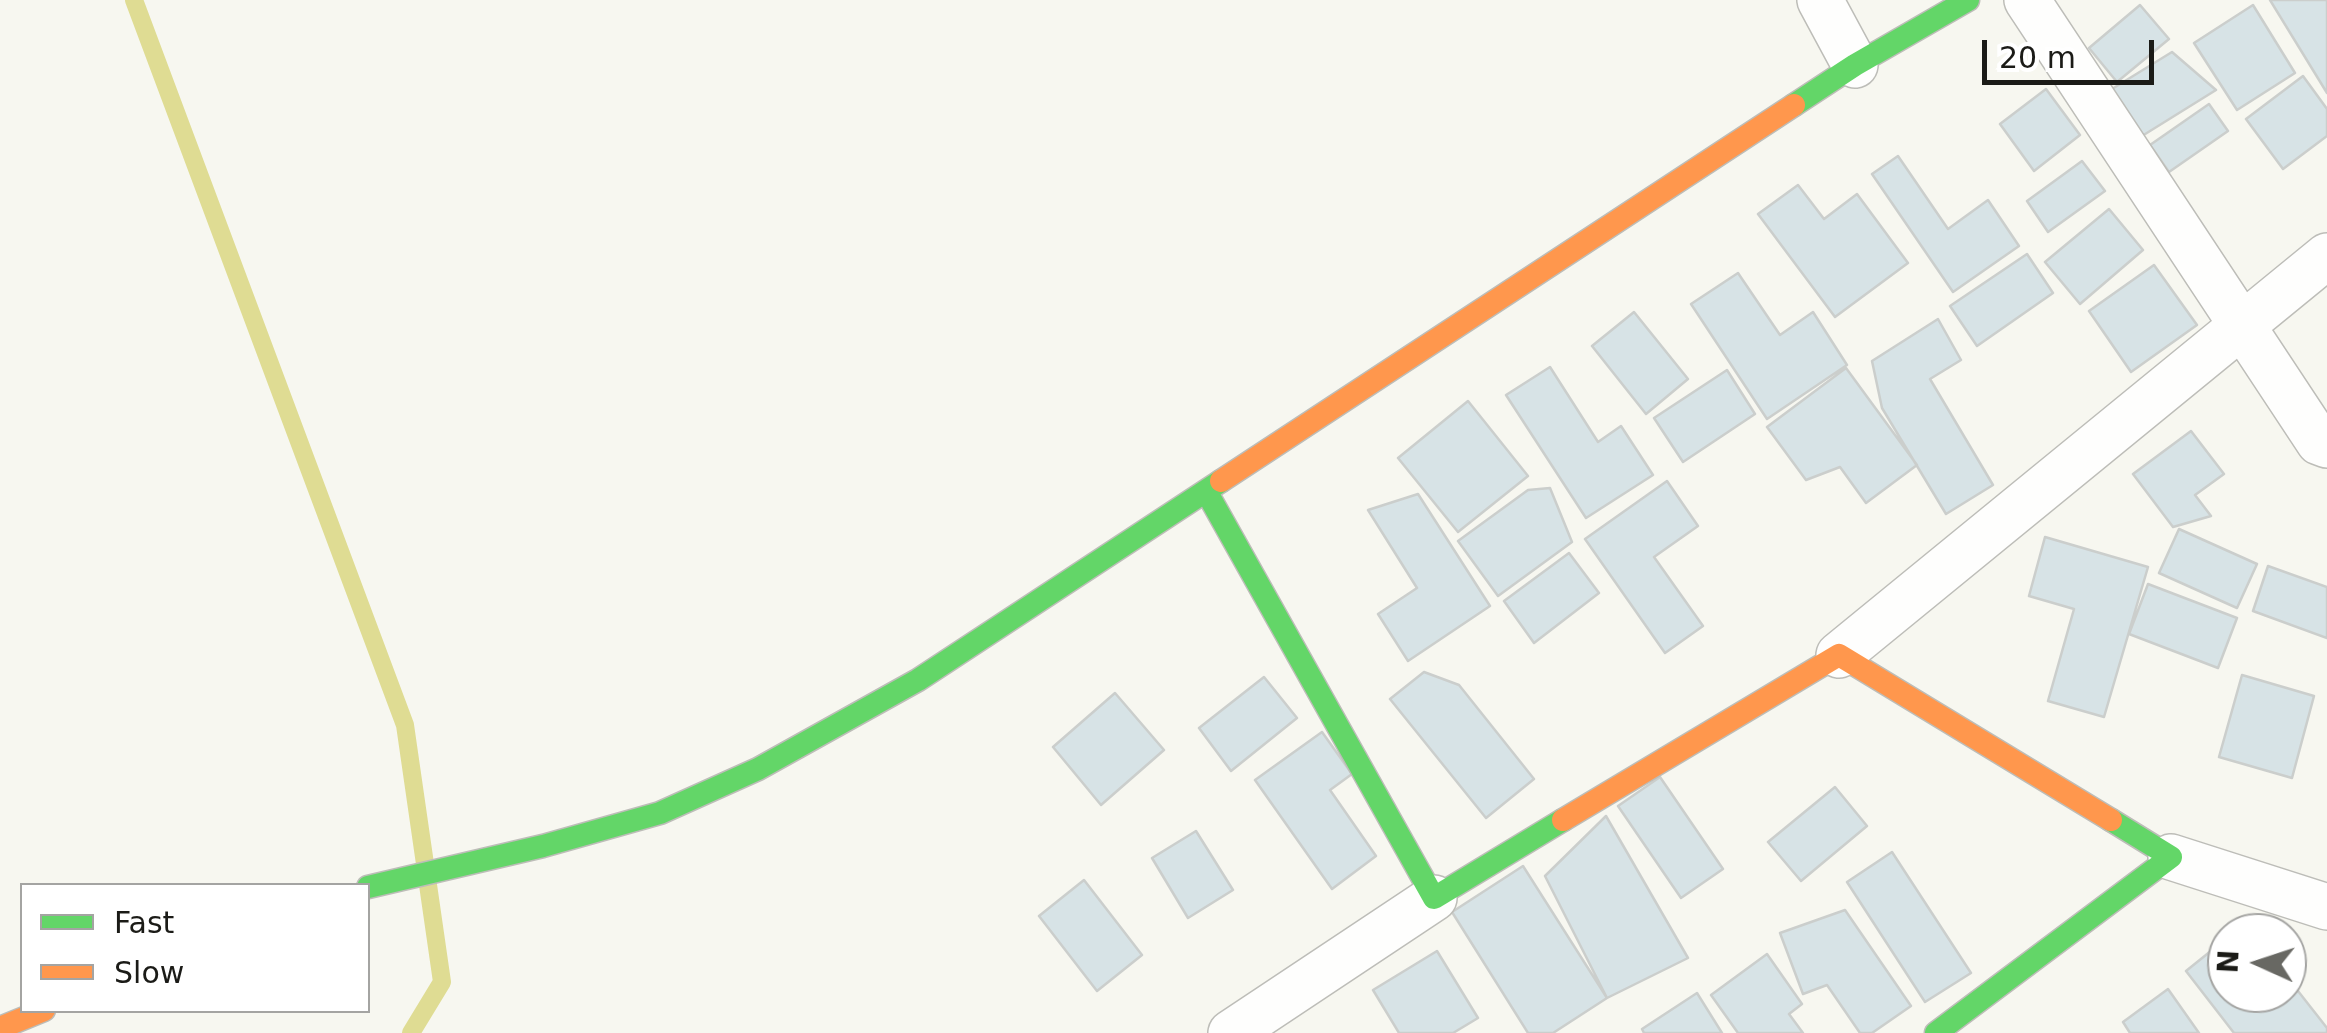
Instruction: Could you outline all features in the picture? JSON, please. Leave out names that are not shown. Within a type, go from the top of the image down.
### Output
[{"type":"street","points":[[1820,0],[1855,65]]},
{"type":"street","points":[[370,887],[543,846],[660,813],[758,768],[918,680],[1855,65],[1968,0]]},
{"type":"street","points":[[2027,0],[2319,442],[2327,445]]},
{"type":"street","points":[[1231,1033],[1434,898],[1839,655],[2327,256]]},
{"type":"street","points":[[1206,491],[1434,898]]},
{"type":"street","points":[[1839,655],[2170,857],[2327,907]]},
{"type":"street","points":[[1936,1033],[2170,857]]},
{"type":"street","points":[[0,1028],[37,1013]]},
{"type":"building","points":[[2270,0],[2327,0],[2327,93]]},
{"type":"building","points":[[2140,5],[2169,39],[2117,82],[2089,48]]},
{"type":"building","points":[[2253,5],[2295,73],[2237,110],[2194,43]]},
{"type":"building","points":[[2172,52],[2216,90],[2142,136],[2112,89]]},
{"type":"building","points":[[2303,76],[2327,109],[2327,136],[2283,169],[2246,119]]},
{"type":"building","points":[[2046,89],[2080,135],[2034,171],[2000,124]]},
{"type":"building","points":[[2209,104],[2228,131],[2169,172],[2150,145]]},
{"type":"building","points":[[1898,156],[1948,229],[1988,200],[2019,246],[1953,292],[1872,174]]},
{"type":"building","points":[[2082,161],[2105,191],[2048,232],[2027,201]]},
{"type":"building","points":[[1798,185],[1824,219],[1857,194],[1908,263],[1835,317],[1758,214]]},
{"type":"building","points":[[2109,209],[2143,250],[2080,304],[2045,262]]},
{"type":"building","points":[[2027,254],[2053,293],[1977,346],[1950,306]]},
{"type":"building","points":[[2154,265],[2197,325],[2131,372],[2089,311]]},
{"type":"building","points":[[1738,273],[1780,335],[1813,312],[1847,365],[1767,419],[1691,304]]},
{"type":"building","points":[[1634,312],[1688,379],[1646,414],[1592,346]]},
{"type":"building","points":[[1938,319],[1961,360],[1930,379],[1993,485],[1946,514],[1882,408],[1872,361]]},
{"type":"building","points":[[1550,367],[1598,442],[1621,426],[1653,475],[1586,518],[1506,395]]},
{"type":"building","points":[[1846,368],[1917,465],[1866,503],[1840,467],[1806,480],[1767,427]]},
{"type":"building","points":[[1727,370],[1755,414],[1683,462],[1654,418]]},
{"type":"building","points":[[1468,401],[1528,476],[1458,532],[1398,458]]},
{"type":"building","points":[[2191,431],[2224,474],[2195,495],[2211,516],[2173,527],[2133,474]]},
{"type":"building","points":[[1667,481],[1698,526],[1654,557],[1703,626],[1665,653],[1585,539]]},
{"type":"building","points":[[1550,488],[1572,542],[1498,596],[1458,541],[1528,490]]},
{"type":"building","points":[[1418,494],[1490,606],[1408,661],[1378,614],[1417,588],[1368,510]]},
{"type":"building","points":[[2179,529],[2257,564],[2237,608],[2159,573]]},
{"type":"building","points":[[2045,537],[2148,567],[2104,717],[2048,701],[2074,609],[2029,596]]},
{"type":"building","points":[[1569,553],[1599,593],[1534,643],[1504,601]]},
{"type":"building","points":[[2268,566],[2327,587],[2327,638],[2253,611]]},
{"type":"building","points":[[2148,584],[2237,618],[2218,668],[2129,634]]},
{"type":"building","points":[[1424,672],[1459,685],[1534,779],[1486,818],[1390,699]]},
{"type":"building","points":[[2242,675],[2314,696],[2292,778],[2219,757]]},
{"type":"building","points":[[1264,677],[1297,718],[1231,771],[1199,728]]},
{"type":"building","points":[[1115,693],[1164,750],[1101,805],[1053,747]]},
{"type":"building","points":[[1322,732],[1352,774],[1330,790],[1376,856],[1332,889],[1255,780]]},
{"type":"building","points":[[1660,777],[1723,869],[1681,898],[1618,806]]},
{"type":"building","points":[[1835,787],[1867,826],[1801,881],[1768,842]]},
{"type":"building","points":[[1606,816],[1688,958],[1607,998],[1545,876]]},
{"type":"building","points":[[1196,831],[1233,890],[1188,918],[1152,858]]},
{"type":"building","points":[[1892,852],[1971,973],[1925,1002],[1847,882]]},
{"type":"building","points":[[1523,866],[1607,998],[1553,1033],[1528,1033],[1452,912]]},
{"type":"building","points":[[1084,880],[1142,955],[1097,991],[1039,916]]},
{"type":"building","points":[[1845,910],[1911,1006],[1872,1033],[1860,1033],[1827,985],[1803,994],[1780,933]]},
{"type":"building","points":[[1437,951],[1478,1018],[1453,1033],[1399,1033],[1373,990]]},
{"type":"building","points":[[1767,954],[1802,1004],[1789,1014],[1803,1033],[1738,1033],[1711,995]]},
{"type":"building","points":[[2207,954],[2207,998],[2186,971]]},
{"type":"building","points":[[2168,989],[2199,1033],[2130,1033],[2123,1022]]},
{"type":"building","points":[[1697,993],[1722,1033],[1644,1033],[1642,1029]]},
{"type":"building","points":[[2307,1002],[2327,1028],[2327,1033],[2234,1033],[2219,1013],[2307,1013]]},
{"type":"waterway","points":[[134,0],[405,725],[442,982],[411,1033]]},
{"type":"traffic: fast","points":[[1794,105],[1968,0]]},
{"type":"traffic: fast","points":[[370,887],[543,846],[660,813],[758,769],[918,680],[1221,481]]},
{"type":"traffic: fast","points":[[1206,491],[1434,898],[1563,820]]},
{"type":"traffic: fast","points":[[1936,1033],[2171,857],[2111,820]]},
{"type":"traffic: slow","points":[[1221,481],[1794,105]]},
{"type":"traffic: slow","points":[[1563,820],[1839,655],[2111,820]]},
{"type":"traffic: slow","points":[[0,1028],[37,1013]]}]
